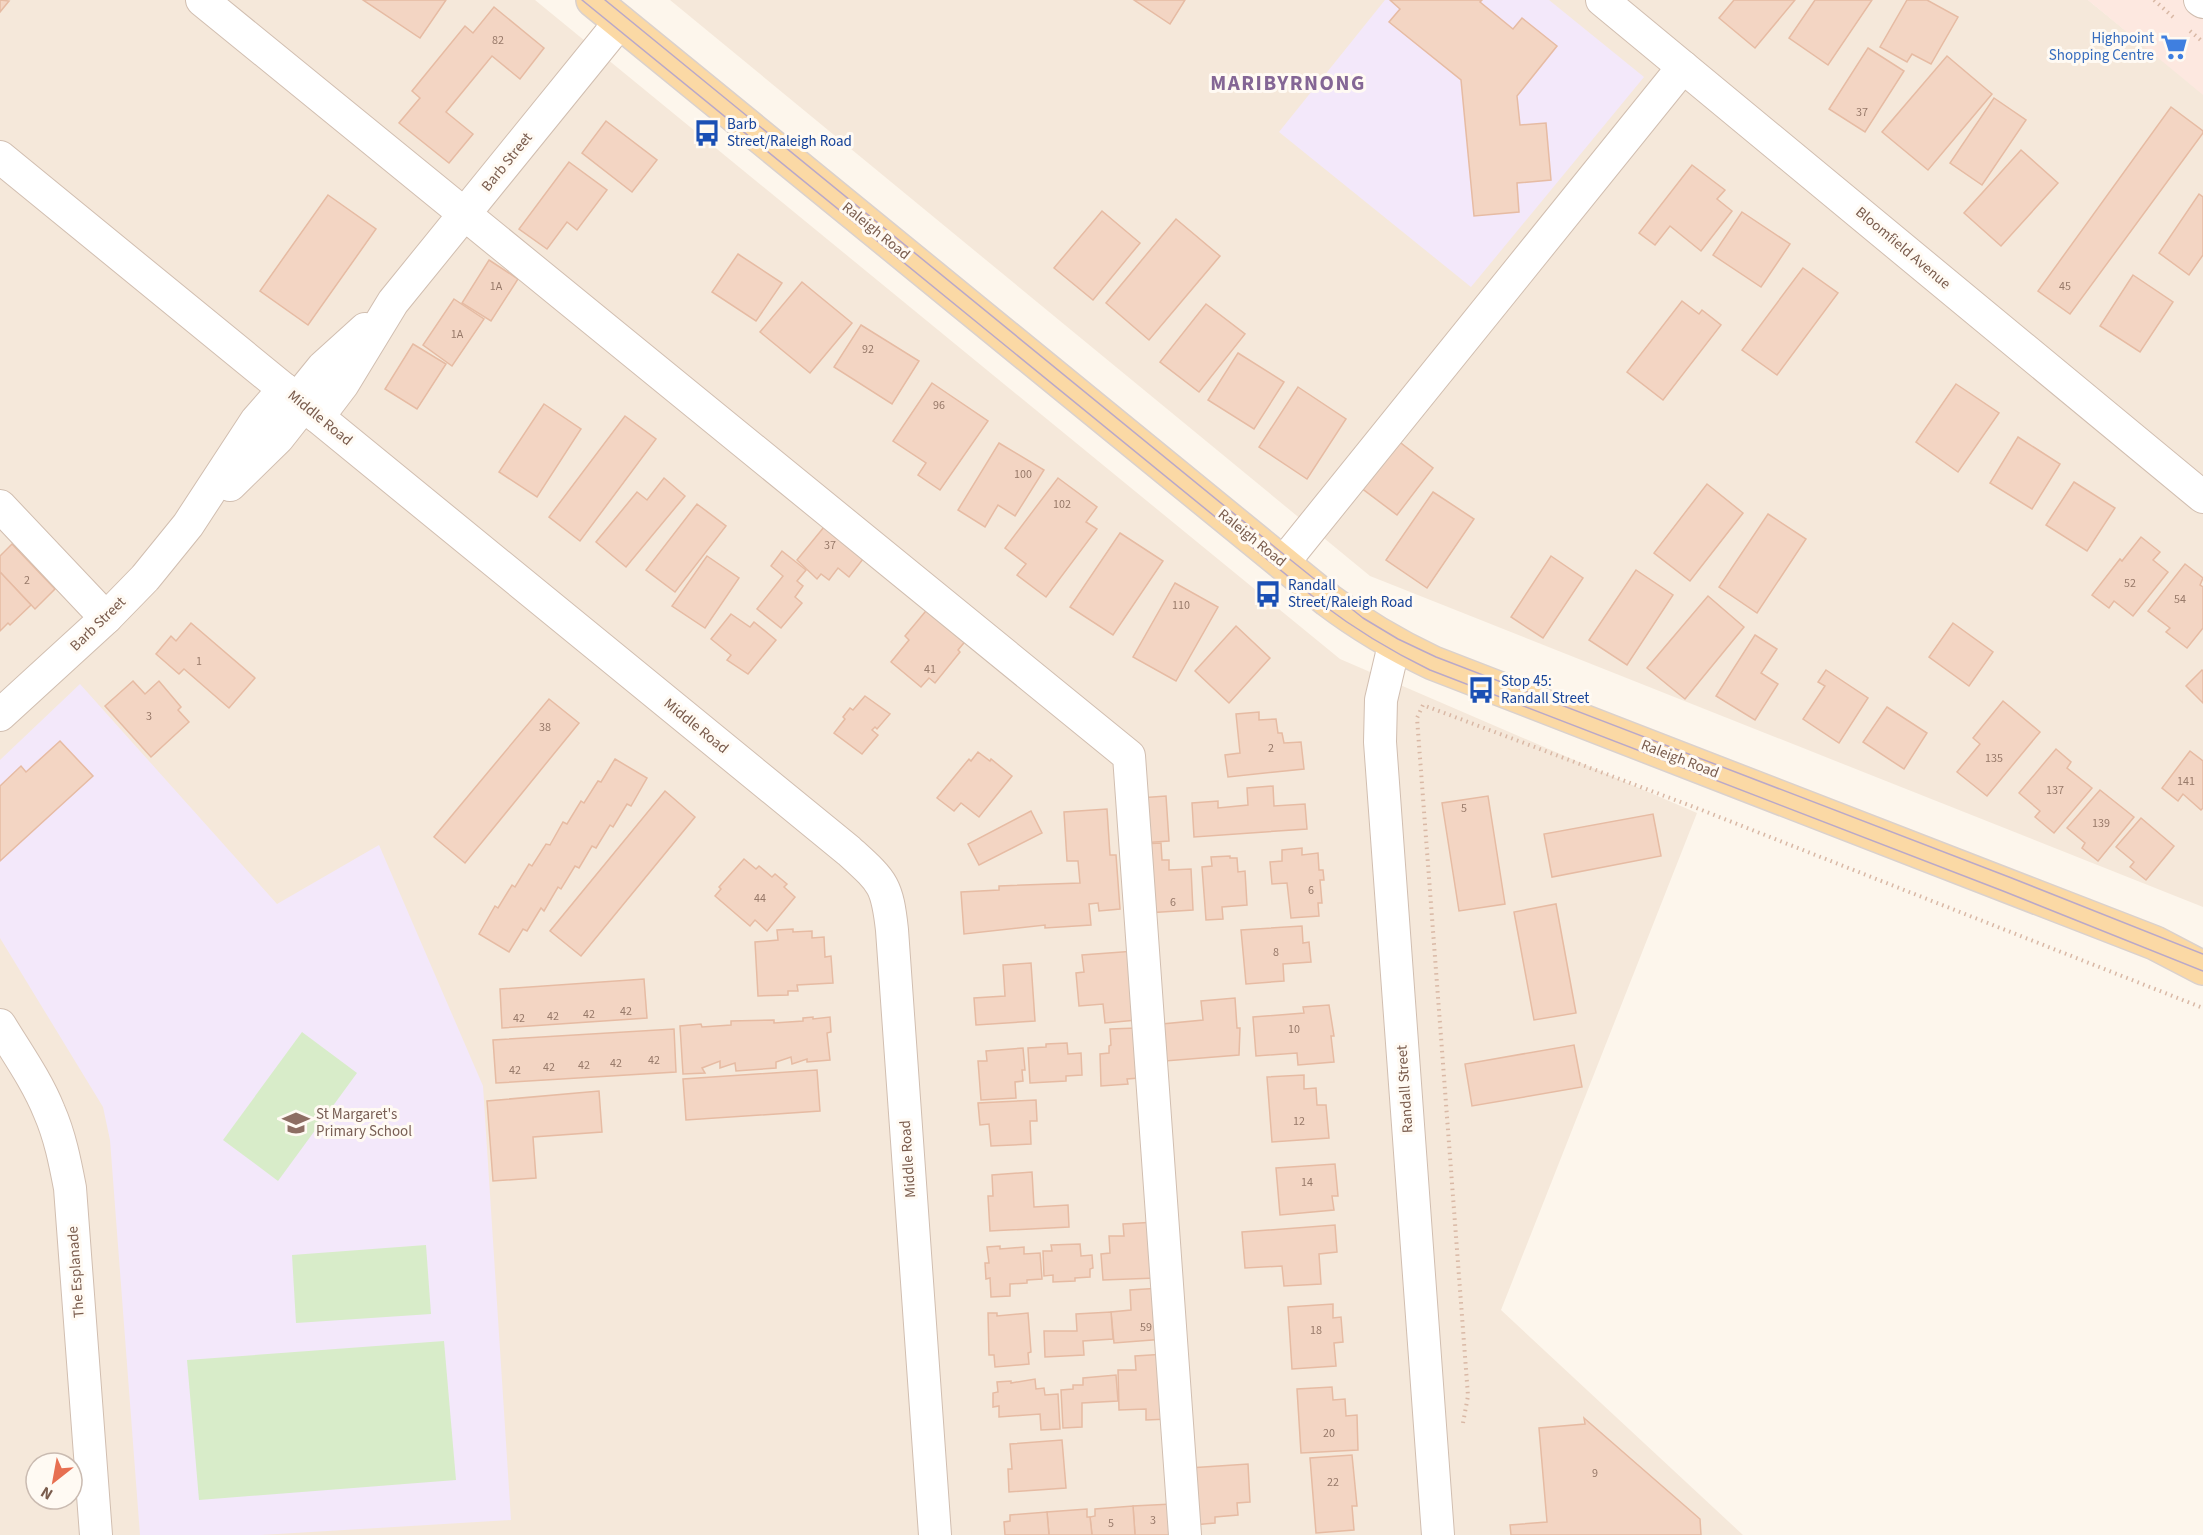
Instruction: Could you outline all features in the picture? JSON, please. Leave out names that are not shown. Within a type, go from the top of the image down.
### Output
[{"type":"main road","name":"Raleigh Road","points":[[593,0],[1283,563],[1359,623],[1394,645],[1433,663],[2154,943],[2203,968]]},
{"type":"main road","name":"Raleigh Road","points":[[2154,943],[2203,956]]},
{"type":"street","points":[[202,0],[1129,756],[1185,1535]]},
{"type":"street","name":"Bloomfield Avenue","points":[[1602,0],[2203,497]]},
{"type":"street","name":"Barb Street","points":[[0,715],[106,618],[145,578],[189,525],[256,421],[343,384],[393,302],[620,22]]},
{"type":"street","points":[[1283,563],[1683,67]]},
{"type":"street","name":"Middle Road","points":[[0,157],[849,850],[878,878],[888,900],[892,930],[935,1535]]},
{"type":"street","points":[[0,506],[106,618]]},
{"type":"street","name":"Randall Street","points":[[1394,645],[1381,700],[1380,742],[1438,1535]]},
{"type":"street","name":"The Esplanade","points":[[0,1025],[49,1110],[64,1153],[70,1188],[96,1535]]},
{"type":"path","points":[[1461,1431],[1468,1396],[1417,718],[1423,705],[1694,807],[2203,1008]]},
{"type":"shaded area","points":[[0,0],[535,0],[1340,659],[1697,813],[1501,1310],[1743,1535],[0,1535]]},
{"type":"shaded area","points":[[670,0],[2088,0],[2203,94],[2203,907],[1370,576]]},
{"type":"shaded area","points":[[1385,0],[1549,0],[1644,77],[1471,287],[1279,132]]},
{"type":"shaded area","name":"Highpoint Shopping Centre","points":[[2088,0],[2203,0],[2203,95]]},
{"type":"shaded area","name":"St Margaret's Primary School","points":[[80,684],[277,904],[379,845],[483,1086],[511,1520],[261,1535],[140,1535],[110,1140],[103,1107],[0,938],[0,760]]},
{"type":"green space","points":[[302,1032],[357,1073],[278,1181],[223,1140]]},
{"type":"green space","points":[[426,1245],[431,1314],[296,1323],[292,1255]]},
{"type":"green space","points":[[444,1341],[456,1480],[199,1500],[187,1360]]},
{"type":"building","points":[[0,0],[9,1],[0,12]]},
{"type":"building","points":[[363,0],[446,0],[420,38]]},
{"type":"building","points":[[1134,0],[1185,0],[1170,24]]},
{"type":"building","points":[[1390,0],[1482,0],[1480,2],[1513,29],[1522,18],[1557,46],[1517,96],[1520,125],[1546,123],[1551,180],[1517,183],[1519,212],[1474,216],[1461,80],[1389,22],[1400,9]]},
{"type":"building","points":[[1734,0],[1795,0],[1755,48],[1719,18]]},
{"type":"building","points":[[1815,0],[1872,0],[1828,65],[1789,38]]},
{"type":"building","points":[[1907,0],[1927,0],[1958,17],[1931,64],[1912,54],[1907,62],[1880,47]]},
{"type":"building","points":[[494,7],[544,48],[520,79],[492,56],[446,112],[473,134],[449,163],[399,123],[420,98],[412,91],[465,26],[473,33]]},
{"type":"building","points":[[1868,48],[1904,71],[1865,132],[1829,109]]},
{"type":"building","points":[[1947,56],[1992,94],[1928,170],[1882,132]]},
{"type":"building","points":[[1994,98],[2026,120],[1982,185],[1950,163]]},
{"type":"building","points":[[2171,107],[2203,133],[2070,314],[2038,291]]},
{"type":"building","points":[[606,121],[657,160],[632,192],[582,153]]},
{"type":"building","points":[[2021,150],[2058,183],[2001,246],[1964,213]]},
{"type":"building","points":[[569,162],[607,190],[577,230],[567,222],[547,249],[519,229]]},
{"type":"building","points":[[1692,165],[1725,190],[1717,199],[1732,211],[1701,251],[1670,226],[1655,245],[1639,233]]},
{"type":"building","points":[[2199,194],[2203,197],[2203,255],[2189,275],[2159,253]]},
{"type":"building","points":[[328,195],[376,229],[308,325],[260,291]]},
{"type":"building","points":[[1102,211],[1140,243],[1093,300],[1054,268]]},
{"type":"building","points":[[1742,212],[1790,244],[1761,287],[1713,255]]},
{"type":"building","points":[[1176,219],[1220,256],[1149,340],[1106,303]]},
{"type":"building","points":[[738,254],[782,283],[756,321],[712,292]]},
{"type":"building","points":[[489,260],[518,279],[491,321],[462,303]]},
{"type":"building","points":[[1803,268],[1838,293],[1777,375],[1742,350]]},
{"type":"building","points":[[2133,275],[2173,302],[2140,352],[2100,326]]},
{"type":"building","points":[[802,282],[852,323],[810,373],[760,332]]},
{"type":"building","points":[[454,299],[484,319],[452,366],[423,345]]},
{"type":"building","points":[[1682,301],[1699,314],[1702,310],[1721,325],[1663,400],[1627,372]]},
{"type":"building","points":[[1206,304],[1245,334],[1199,392],[1160,362]]},
{"type":"building","points":[[861,325],[919,361],[892,404],[834,367]]},
{"type":"building","points":[[413,344],[446,364],[417,409],[385,389]]},
{"type":"building","points":[[1238,353],[1284,382],[1254,429],[1208,400]]},
{"type":"building","points":[[932,383],[988,421],[940,490],[918,475],[926,463],[893,441]]},
{"type":"building","points":[[1956,384],[1999,413],[1958,472],[1916,442]]},
{"type":"building","points":[[1298,387],[1346,419],[1307,479],[1259,447]]},
{"type":"building","points":[[544,404],[581,429],[537,497],[499,472]]},
{"type":"building","points":[[625,416],[656,439],[580,541],[549,517]]},
{"type":"building","points":[[1388,433],[1433,468],[1397,515],[1352,481]]},
{"type":"building","points":[[2018,437],[2060,464],[2032,509],[1990,483]]},
{"type":"building","points":[[999,443],[1044,470],[1015,516],[998,505],[985,527],[958,510]]},
{"type":"building","points":[[664,478],[685,496],[626,567],[596,542],[637,492],[647,500]]},
{"type":"building","points":[[1058,478],[1097,507],[1086,522],[1097,529],[1046,597],[1017,575],[1026,564],[1005,548]]},
{"type":"building","points":[[2074,482],[2115,508],[2087,551],[2046,525]]},
{"type":"building","points":[[1707,484],[1743,513],[1690,581],[1654,553]]},
{"type":"building","points":[[1433,492],[1474,519],[1427,588],[1386,560]]},
{"type":"building","points":[[697,504],[726,526],[675,592],[646,570]]},
{"type":"building","points":[[1768,514],[1806,539],[1757,613],[1719,587]]},
{"type":"building","points":[[824,527],[867,554],[849,577],[838,568],[829,580],[821,574],[817,579],[797,560]]},
{"type":"building","points":[[1120,533],[1163,561],[1113,635],[1070,607]]},
{"type":"building","points":[[2141,537],[2160,552],[2153,560],[2168,572],[2133,616],[2114,601],[2109,608],[2092,595],[2120,559],[2122,561]]},
{"type":"building","points":[[12,544],[55,589],[35,609],[0,572],[0,556]]},
{"type":"building","points":[[782,551],[806,570],[797,581],[803,586],[795,597],[802,603],[781,628],[757,609],[783,576],[771,566]]},
{"type":"building","points":[[707,556],[739,578],[705,628],[672,606]]},
{"type":"building","points":[[1551,556],[1583,578],[1543,638],[1511,617]]},
{"type":"building","points":[[2185,564],[2203,578],[2200,585],[2203,587],[2203,628],[2187,648],[2166,632],[2170,628],[2148,611]]},
{"type":"building","points":[[1636,570],[1673,595],[1627,665],[1589,640]]},
{"type":"building","points":[[0,572],[31,605],[10,625],[8,623],[0,631]]},
{"type":"building","points":[[1175,583],[1218,607],[1176,681],[1133,657]]},
{"type":"building","points":[[1708,596],[1744,627],[1685,699],[1647,668]]},
{"type":"building","points":[[930,606],[968,638],[958,650],[960,652],[935,683],[929,678],[921,687],[891,662],[909,640],[905,636]]},
{"type":"building","points":[[731,614],[750,627],[754,622],[776,640],[748,674],[727,660],[731,655],[711,639]]},
{"type":"building","points":[[191,623],[255,678],[229,708],[184,669],[179,674],[156,654],[171,636],[176,641]]},
{"type":"building","points":[[1953,623],[1993,652],[1969,686],[1929,657]]},
{"type":"building","points":[[1236,626],[1270,658],[1229,703],[1195,671]]},
{"type":"building","points":[[1755,635],[1777,649],[1761,673],[1778,684],[1755,720],[1716,696]]},
{"type":"building","points":[[1826,670],[1868,698],[1839,743],[1803,719],[1825,686],[1818,682]]},
{"type":"building","points":[[2203,671],[2203,703],[2186,686]]},
{"type":"building","points":[[133,681],[145,694],[159,681],[181,707],[178,710],[189,722],[151,757],[105,706]]},
{"type":"building","points":[[865,696],[890,714],[877,729],[875,727],[872,730],[878,735],[862,754],[834,733],[850,708],[853,710]]},
{"type":"building","points":[[549,699],[579,723],[465,863],[434,837]]},
{"type":"building","points":[[2003,701],[2040,732],[1987,796],[1957,772],[1980,744],[1973,738]]},
{"type":"building","points":[[1887,707],[1927,733],[1904,769],[1863,742]]},
{"type":"building","points":[[1259,712],[1259,720],[1276,719],[1278,733],[1282,733],[1284,743],[1301,742],[1304,769],[1228,777],[1225,755],[1240,753],[1236,714]]},
{"type":"building","points":[[60,741],[93,776],[0,861],[0,786],[21,766],[26,772]]},
{"type":"building","points":[[2056,749],[2071,762],[2067,768],[2092,788],[2054,833],[2035,817],[2040,811],[2019,793]]},
{"type":"building","points":[[2190,751],[2203,761],[2203,808],[2201,810],[2183,794],[2178,801],[2162,788]]},
{"type":"building","points":[[978,752],[1012,776],[979,817],[961,803],[954,811],[937,798],[969,759],[971,761]]},
{"type":"building","points":[[615,759],[647,778],[631,806],[627,804],[613,827],[610,825],[596,848],[592,846],[579,868],[575,866],[561,889],[558,887],[544,911],[541,908],[527,931],[523,929],[509,952],[479,934],[495,906],[498,908],[512,885],[515,887],[529,864],[532,866],[546,844],[550,845],[563,822],[567,824],[581,801],[584,803],[598,781],[601,782]]},
{"type":"building","points":[[1273,786],[1274,806],[1305,804],[1307,829],[1194,837],[1192,803],[1218,801],[1218,808],[1248,805],[1247,788]]},
{"type":"building","points":[[2100,790],[2134,817],[2098,861],[2082,848],[2085,843],[2067,828]]},
{"type":"building","points":[[665,791],[695,817],[581,956],[550,931]]},
{"type":"building","points":[[1166,796],[1169,841],[1141,843],[1139,798]]},
{"type":"building","points":[[1488,796],[1505,904],[1459,911],[1442,803]]},
{"type":"building","points":[[1107,809],[1110,855],[1116,855],[1120,909],[1099,911],[1098,903],[1089,904],[1091,925],[1045,928],[1045,925],[964,934],[961,892],[999,890],[999,886],[1080,883],[1078,861],[1067,861],[1064,812]]},
{"type":"building","points":[[1031,811],[1042,833],[979,865],[968,844]]},
{"type":"building","points":[[1653,814],[1661,856],[1552,877],[1544,834]]},
{"type":"building","points":[[2141,818],[2174,846],[2146,880],[2130,867],[2134,862],[2116,847]]},
{"type":"building","points":[[1161,843],[1162,860],[1169,860],[1169,870],[1191,869],[1193,910],[1146,913],[1142,844]]},
{"type":"building","points":[[1302,848],[1302,855],[1318,853],[1319,870],[1323,870],[1324,880],[1320,880],[1322,903],[1318,903],[1319,916],[1291,918],[1287,883],[1272,884],[1270,862],[1282,861],[1282,850]]},
{"type":"building","points":[[1230,856],[1230,858],[1237,858],[1238,872],[1245,871],[1247,905],[1222,907],[1223,919],[1206,920],[1202,867],[1212,866],[1211,857]]},
{"type":"building","points":[[744,859],[756,869],[759,866],[772,877],[775,874],[787,884],[784,887],[795,897],[767,931],[755,920],[750,926],[715,896],[721,889],[719,887]]},
{"type":"building","points":[[1556,904],[1576,1013],[1534,1020],[1514,912]]},
{"type":"building","points":[[1302,926],[1303,943],[1309,942],[1311,962],[1283,964],[1284,981],[1246,984],[1241,930]]},
{"type":"building","points":[[793,929],[793,932],[812,931],[812,938],[824,937],[825,957],[831,956],[833,983],[797,985],[798,991],[788,991],[788,995],[758,996],[755,942],[778,940],[777,930]]},
{"type":"building","points":[[1135,951],[1137,1020],[1105,1023],[1103,1004],[1079,1006],[1076,973],[1084,972],[1082,955]]},
{"type":"building","points":[[1031,963],[1035,1021],[976,1025],[974,998],[1005,996],[1003,965]]},
{"type":"building","points":[[644,979],[647,1018],[502,1028],[500,989]]},
{"type":"building","points":[[1235,998],[1237,1028],[1240,1028],[1239,1055],[1165,1061],[1162,1024],[1203,1020],[1201,1001]]},
{"type":"building","points":[[1329,1005],[1334,1036],[1331,1036],[1334,1062],[1298,1065],[1297,1053],[1256,1056],[1253,1017],[1304,1013],[1303,1007]]},
{"type":"building","points":[[813,1017],[813,1019],[830,1017],[831,1032],[827,1033],[830,1060],[807,1062],[807,1059],[792,1064],[791,1057],[776,1062],[776,1068],[736,1071],[735,1063],[720,1068],[720,1061],[702,1068],[705,1073],[683,1074],[680,1026],[731,1025],[731,1021],[774,1020],[774,1023],[803,1021],[803,1018]]},
{"type":"building","points":[[1136,1028],[1139,1078],[1127,1079],[1128,1084],[1101,1086],[1100,1054],[1109,1053],[1110,1029]]},
{"type":"building","points":[[674,1029],[676,1072],[496,1083],[493,1040]]},
{"type":"building","points":[[1067,1043],[1068,1054],[1081,1053],[1082,1075],[1066,1076],[1066,1081],[1030,1083],[1028,1048]]},
{"type":"building","points":[[1574,1045],[1582,1087],[1472,1106],[1465,1064]]},
{"type":"building","points":[[1023,1048],[1025,1070],[1022,1070],[1023,1081],[1015,1082],[1016,1098],[981,1100],[978,1061],[987,1061],[986,1051]]},
{"type":"building","points":[[817,1070],[820,1111],[686,1120],[683,1079]]},
{"type":"building","points":[[1304,1075],[1304,1089],[1316,1088],[1317,1105],[1326,1105],[1329,1138],[1272,1142],[1267,1077]]},
{"type":"building","points":[[599,1091],[602,1132],[533,1137],[536,1178],[493,1181],[487,1101]]},
{"type":"building","points":[[1036,1100],[1037,1121],[1030,1121],[1031,1144],[991,1146],[989,1124],[980,1125],[978,1103]]},
{"type":"building","points":[[1335,1164],[1338,1196],[1332,1196],[1334,1210],[1280,1215],[1276,1168]]},
{"type":"building","points":[[1032,1172],[1034,1207],[1068,1205],[1069,1227],[990,1231],[988,1196],[993,1196],[992,1175]]},
{"type":"building","points":[[1156,1222],[1156,1278],[1103,1280],[1101,1254],[1110,1253],[1109,1236],[1124,1236],[1123,1224]]},
{"type":"building","points":[[1335,1225],[1337,1252],[1319,1254],[1321,1284],[1284,1286],[1282,1266],[1245,1268],[1242,1232]]},
{"type":"building","points":[[1080,1244],[1081,1256],[1092,1255],[1093,1268],[1090,1269],[1090,1277],[1075,1278],[1075,1281],[1053,1282],[1053,1275],[1044,1276],[1043,1251],[1052,1251],[1051,1245]]},
{"type":"building","points":[[1000,1246],[1000,1249],[1024,1247],[1024,1254],[1040,1253],[1042,1279],[1010,1284],[1010,1296],[991,1297],[990,1278],[986,1279],[985,1263],[989,1263],[987,1247]]},
{"type":"building","points":[[1161,1288],[1165,1339],[1114,1343],[1111,1312],[1131,1310],[1130,1290]]},
{"type":"building","points":[[1333,1304],[1333,1318],[1341,1317],[1343,1342],[1334,1343],[1336,1366],[1292,1369],[1288,1307]]},
{"type":"building","points":[[1111,1312],[1113,1339],[1083,1341],[1084,1355],[1045,1357],[1044,1331],[1077,1331],[1076,1314]]},
{"type":"building","points":[[988,1313],[997,1313],[997,1316],[1028,1313],[1031,1352],[1028,1353],[1029,1364],[995,1367],[994,1355],[989,1355]]},
{"type":"building","points":[[1166,1354],[1169,1419],[1146,1420],[1146,1409],[1119,1410],[1118,1370],[1136,1370],[1135,1356]]},
{"type":"building","points":[[1116,1375],[1118,1401],[1082,1403],[1082,1427],[1063,1428],[1061,1390],[1073,1389],[1073,1385],[1083,1385],[1083,1378]]},
{"type":"building","points":[[1035,1379],[1036,1389],[1044,1388],[1045,1395],[1058,1394],[1060,1429],[1041,1430],[1040,1414],[999,1417],[999,1406],[993,1407],[993,1393],[998,1392],[997,1382],[1011,1381],[1011,1383]]},
{"type":"building","points":[[1332,1387],[1333,1400],[1345,1399],[1346,1416],[1357,1415],[1358,1450],[1301,1453],[1297,1389]]},
{"type":"building","points":[[1584,1418],[1700,1519],[1701,1535],[1511,1535],[1510,1525],[1547,1522],[1539,1428],[1585,1424]]},
{"type":"building","points":[[1062,1440],[1066,1488],[1009,1492],[1008,1469],[1012,1469],[1010,1444]]},
{"type":"building","points":[[1352,1455],[1357,1506],[1352,1506],[1354,1530],[1316,1533],[1310,1458]]},
{"type":"building","points":[[1248,1464],[1250,1502],[1237,1503],[1238,1515],[1215,1517],[1215,1523],[1193,1525],[1189,1468]]},
{"type":"building","points":[[1172,1504],[1179,1535],[1135,1535],[1133,1506]]},
{"type":"building","points":[[1133,1506],[1135,1535],[1092,1535],[1090,1517],[1095,1516],[1095,1509]]},
{"type":"building","points":[[1087,1509],[1092,1535],[1049,1535],[1047,1512]]},
{"type":"building","points":[[1047,1512],[1049,1535],[1005,1535],[1004,1522],[1010,1521],[1010,1515]]},
{"type":"tram line","points":[[582,0],[1322,604],[1374,640],[1430,670],[2003,891],[2203,971]]},
{"type":"tram line","points":[[605,0],[1287,557],[1363,618],[1398,639],[1436,657],[2203,954]]},
{"type":"place","name":"Highpoint Shopping Centre","points":[[2174,47]]},
{"type":"place","name":"Barb Street/Raleigh Road","points":[[707,133]]},
{"type":"place","name":"Randall Street/Raleigh Road","points":[[1268,594]]},
{"type":"place","name":"Stop 45: Randall Street","points":[[1481,690]]},
{"type":"place","name":"St Margaret's Primary School","points":[[296,1123]]},
{"type":"district","name":"MARIBYRNONG","points":[[1288,83]]}]
